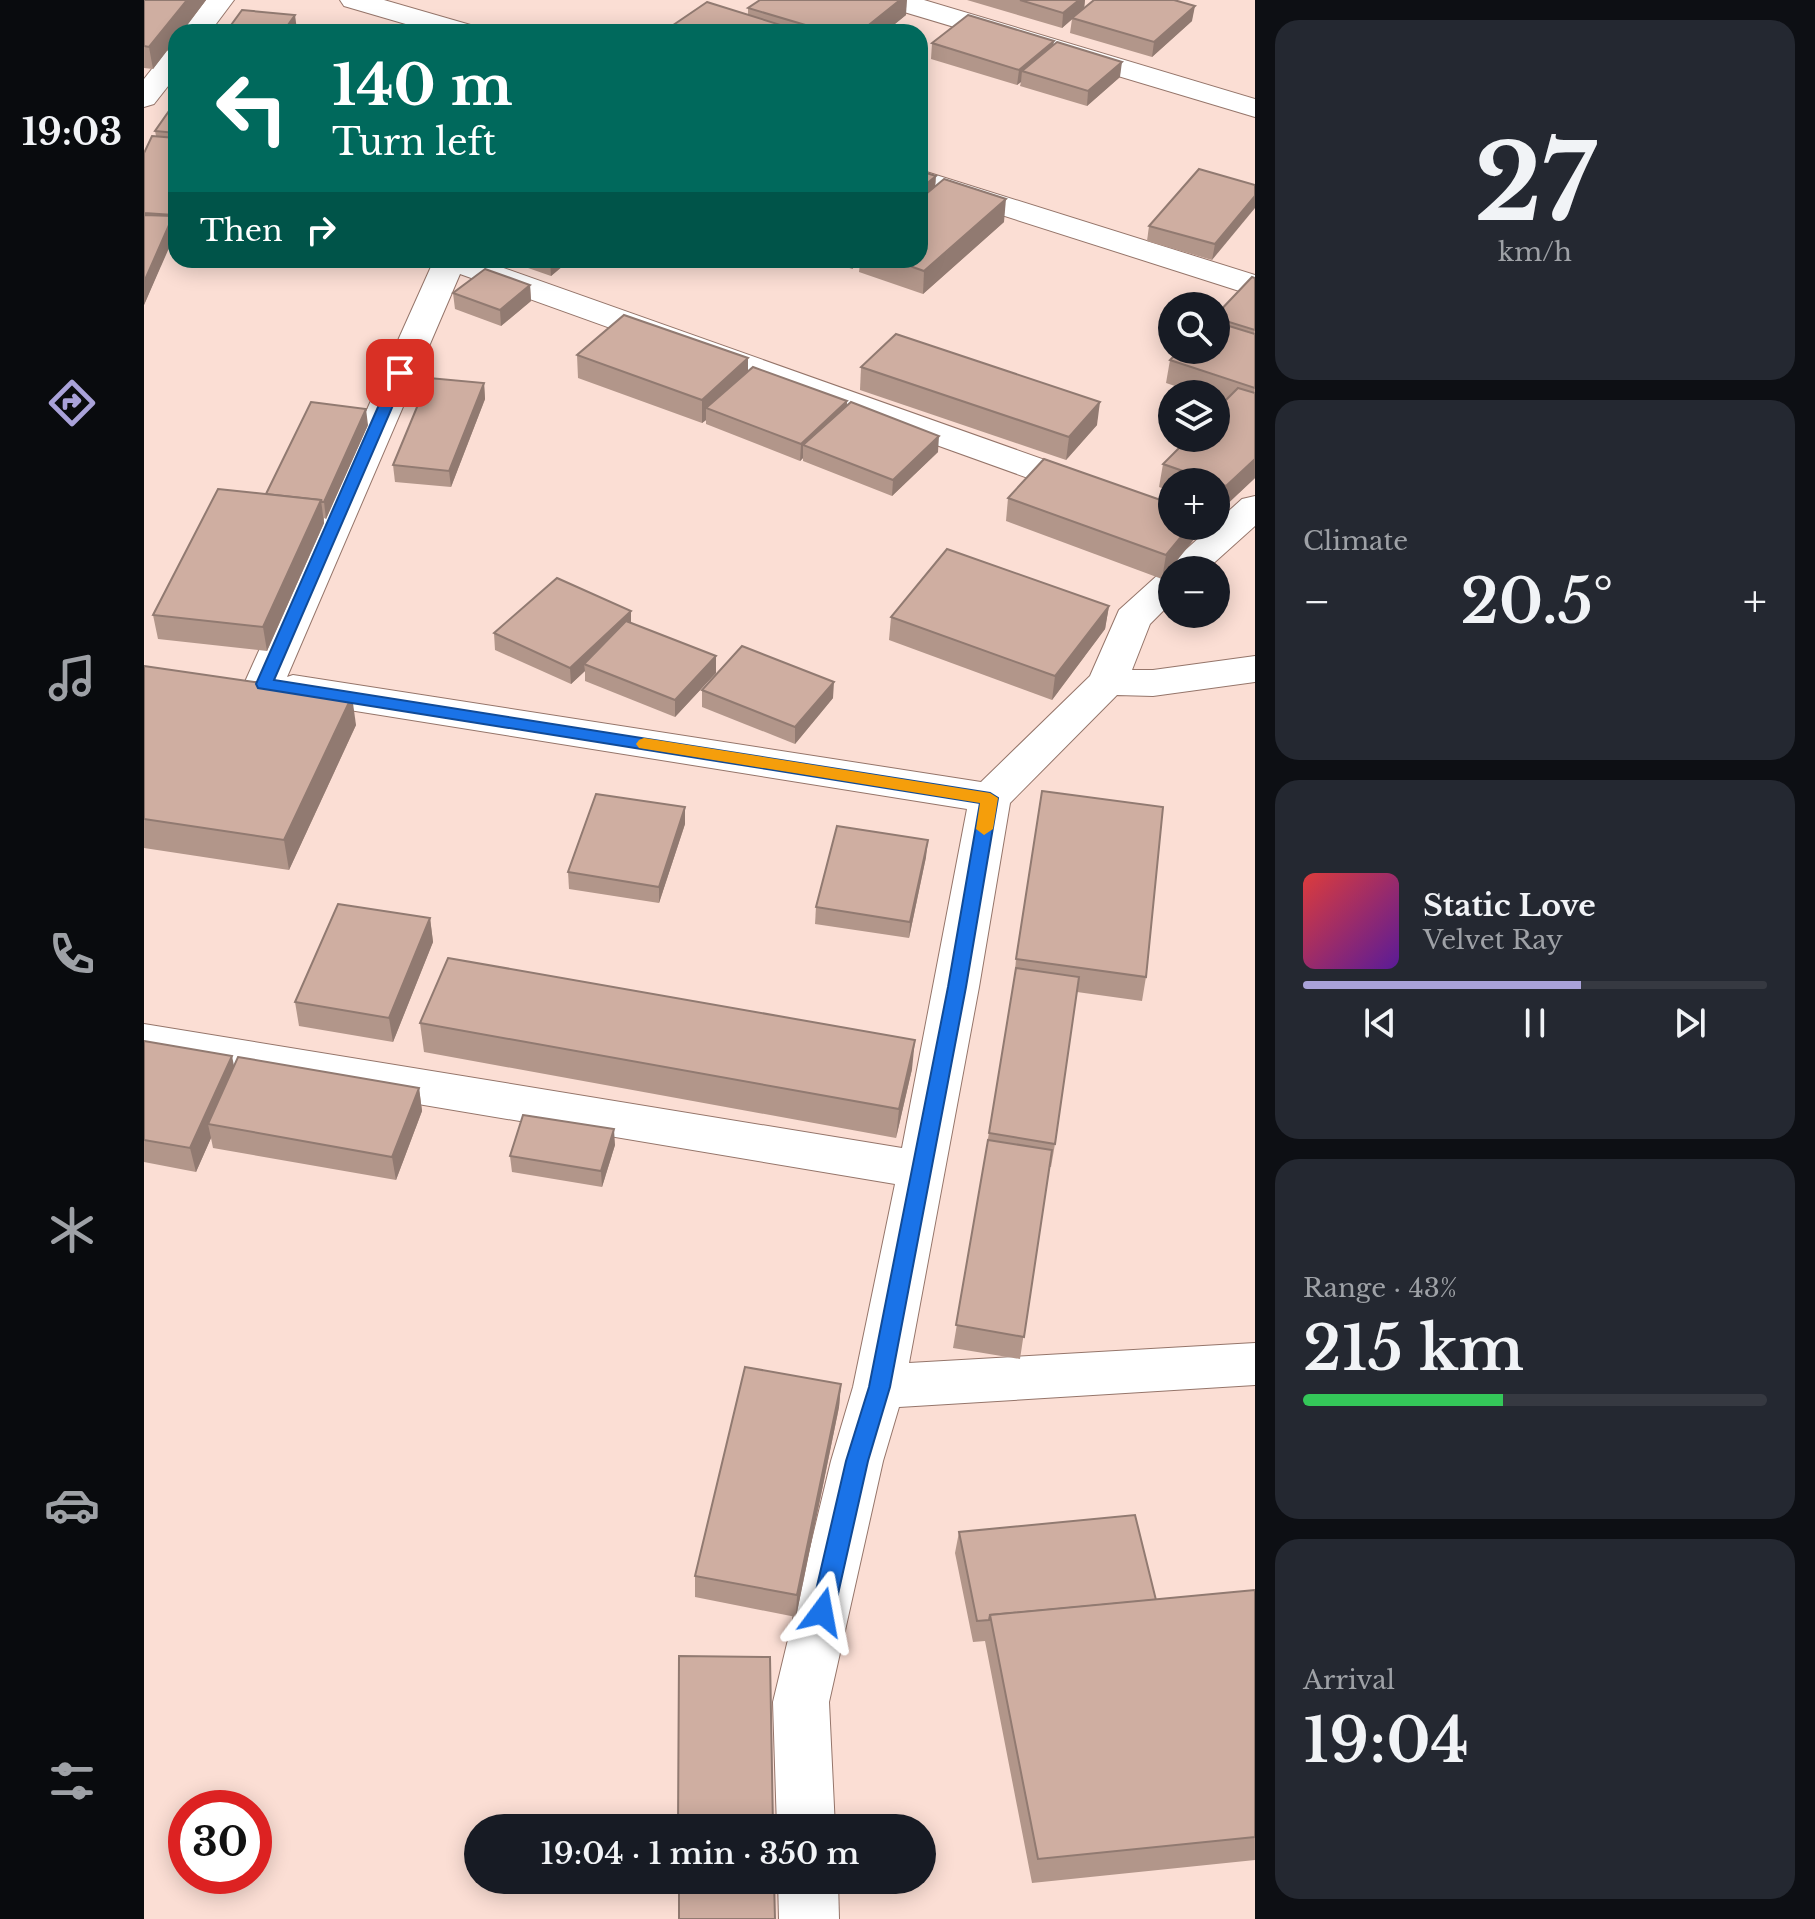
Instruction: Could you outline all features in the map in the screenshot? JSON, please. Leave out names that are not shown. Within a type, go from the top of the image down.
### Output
[{"type":"street","points":[[201,24],[220,0]]},
{"type":"street","points":[[354,0],[436,24]]},
{"type":"street","points":[[894,0],[1255,108]]},
{"type":"street","points":[[144,98],[168,67]]},
{"type":"street","points":[[928,182],[1255,286]]},
{"type":"street","points":[[446,268],[249,682],[990,798]]},
{"type":"street","points":[[472,268],[1158,512]]},
{"type":"street","points":[[1230,520],[1255,507]]},
{"type":"street","points":[[805,1814],[801,1702],[857,1461],[879,1387],[990,798],[1107,682],[1133,619],[1158,595]]},
{"type":"street","points":[[1107,682],[1153,683],[1255,669]]},
{"type":"street","points":[[144,1041],[921,1170]]},
{"type":"street","points":[[879,1387],[1255,1364]]},
{"type":"street","points":[[808,1894],[809,1919]]},
{"type":"building","points":[[144,0],[187,0],[149,47],[144,46]]},
{"type":"building","points":[[760,0],[900,0],[870,24],[802,24],[748,8]]},
{"type":"building","points":[[1020,0],[1079,0],[1063,13]]},
{"type":"building","points":[[1094,0],[1174,0],[1195,6],[1154,42],[1072,18]]},
{"type":"building","points":[[707,2],[777,24],[675,24]]},
{"type":"building","points":[[242,10],[295,15],[289,24],[232,24]]},
{"type":"building","points":[[968,15],[1054,41],[1019,70],[932,43]]},
{"type":"building","points":[[1057,42],[1122,62],[1088,91],[1022,71]]},
{"type":"building","points":[[168,112],[168,132],[155,131]]},
{"type":"building","points":[[152,136],[168,137],[168,215],[144,213],[144,153]]},
{"type":"building","points":[[1199,169],[1255,185],[1255,196],[1215,244],[1149,226]]},
{"type":"building","points":[[944,179],[1006,199],[928,267],[928,192]]},
{"type":"building","points":[[144,215],[168,216],[168,227],[144,282]]},
{"type":"building","points":[[485,269],[530,285],[500,310],[453,293]]},
{"type":"building","points":[[1252,277],[1255,278],[1255,330],[1230,322],[1230,300]]},
{"type":"building","points":[[624,315],[748,358],[702,400],[577,355]]},
{"type":"building","points":[[1230,326],[1255,334],[1255,388],[1182,364],[1230,364]]},
{"type":"building","points":[[896,334],[1100,402],[1069,437],[861,367]]},
{"type":"building","points":[[753,367],[847,401],[801,444],[706,408]]},
{"type":"building","points":[[429,378],[484,383],[449,471],[393,465]]},
{"type":"building","points":[[1238,388],[1255,393],[1255,459],[1230,482],[1230,468],[1174,468],[1163,464],[1175,452],[1230,452],[1230,396]]},
{"type":"building","points":[[311,402],[366,409],[324,502],[266,494]]},
{"type":"building","points":[[851,402],[939,436],[893,480],[803,445]]},
{"type":"building","points":[[1044,459],[1158,499],[1158,540],[1178,540],[1166,555],[1008,498]]},
{"type":"building","points":[[218,489],[321,500],[263,627],[153,615]]},
{"type":"building","points":[[947,549],[1109,606],[1055,676],[891,617]]},
{"type":"building","points":[[557,578],[631,611],[570,668],[494,633]]},
{"type":"building","points":[[626,621],[716,656],[675,700],[584,664]]},
{"type":"building","points":[[742,646],[834,682],[795,727],[702,690]]},
{"type":"building","points":[[144,666],[352,696],[284,840],[144,819]]},
{"type":"building","points":[[1042,791],[1163,807],[1146,977],[1016,959]]},
{"type":"building","points":[[596,794],[685,807],[659,887],[568,872]]},
{"type":"building","points":[[837,826],[928,840],[910,922],[816,907]]},
{"type":"building","points":[[338,904],[430,918],[389,1018],[295,1002]]},
{"type":"building","points":[[448,958],[915,1040],[899,1109],[420,1023]]},
{"type":"building","points":[[1016,968],[1079,977],[1055,1144],[989,1133]]},
{"type":"building","points":[[144,1041],[232,1056],[190,1148],[144,1140]]},
{"type":"building","points":[[238,1057],[419,1088],[392,1157],[208,1124]]},
{"type":"building","points":[[523,1115],[614,1129],[601,1171],[510,1156]]},
{"type":"building","points":[[988,1140],[1052,1150],[1024,1337],[956,1325]]},
{"type":"building","points":[[745,1367],[841,1384],[797,1595],[695,1576]]},
{"type":"building","points":[[1135,1515],[1156,1600],[990,1615],[989,1620],[977,1621],[959,1532]]},
{"type":"building","points":[[1255,1590],[1255,1837],[1038,1859],[990,1615]]},
{"type":"building","points":[[679,1656],[770,1657],[773,1814],[678,1814]]},
{"type":"building","points":[[679,1894],[774,1894],[775,1919],[679,1919]]},
{"type":"slow traffic","points":[[644,744],[990,798],[984,829]]},
{"type":"route","points":[[400,373],[264,684],[990,798],[957,987],[879,1387],[857,1461],[822,1612]]}]
